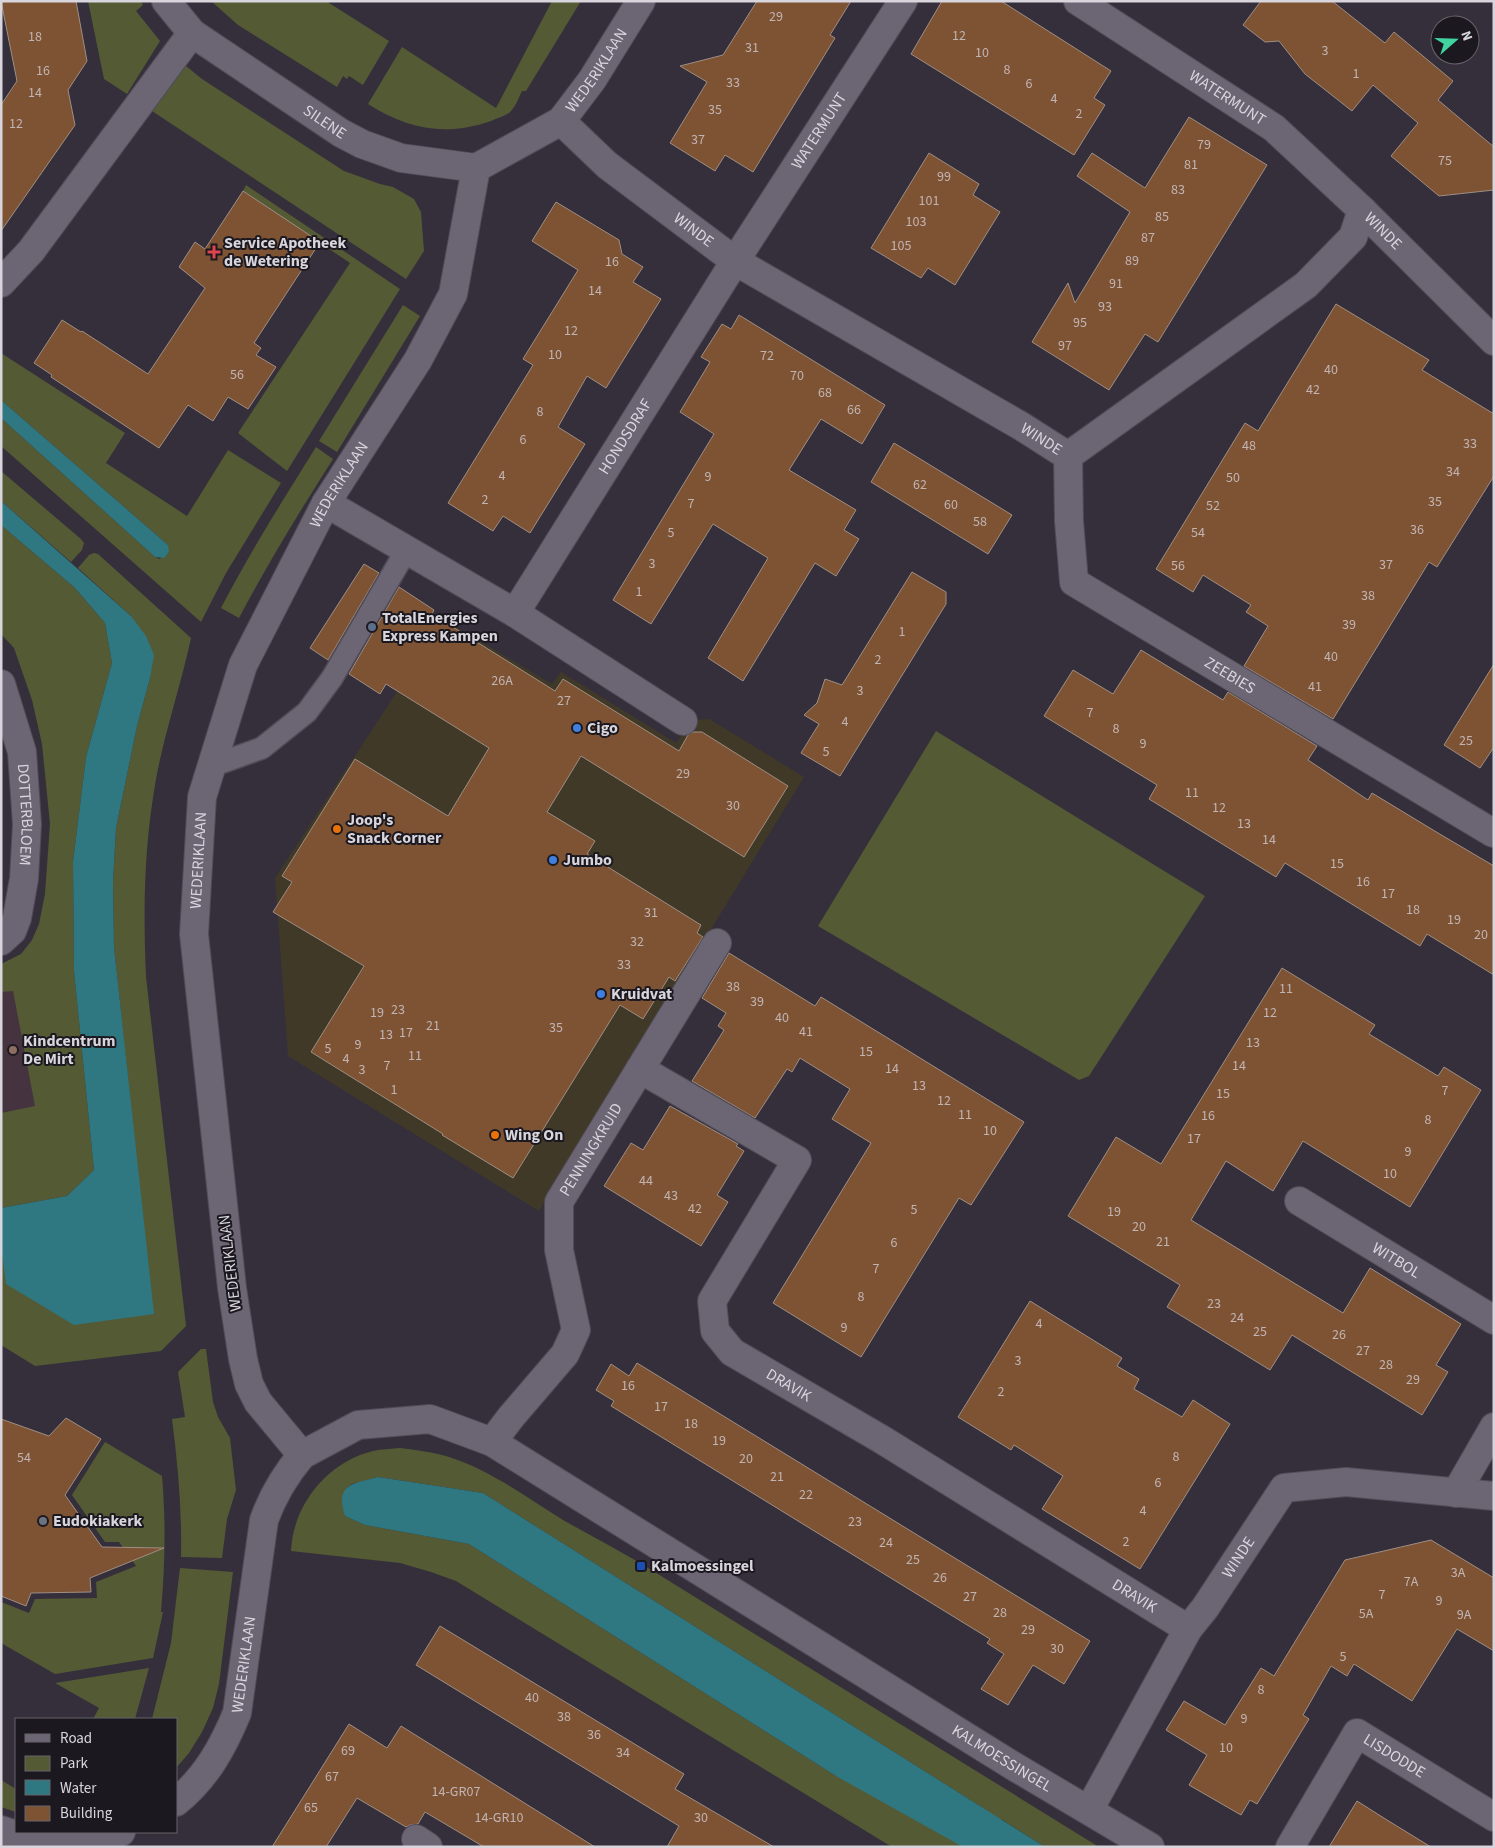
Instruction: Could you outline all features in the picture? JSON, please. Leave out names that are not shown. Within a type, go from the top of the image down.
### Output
[{"type":"street","name":"SILENE","points":[[166,1],[192,33],[342,133],[362,144],[401,158],[476,168]]},
{"type":"street","name":"WEDERIKLAAN","points":[[178,1800],[207,1772],[229,1733],[237,1712],[264,1520],[271,1499],[285,1476],[302,1454],[258,1402],[250,1384],[243,1358],[232,1288],[194,934],[202,797],[243,665],[326,503],[418,360],[453,294],[476,168],[561,121],[592,80],[641,1]]},
{"type":"street","name":"WATERMUNT","points":[[735,261],[903,1]]},
{"type":"street","name":"WATERMUNT","points":[[1078,1],[1274,128],[1362,210]]},
{"type":"street","points":[[1,284],[31,251],[192,33]]},
{"type":"street","name":"WINDE","points":[[561,121],[607,165],[735,261],[1021,426],[1068,456],[1306,285],[1353,237],[1362,210],[1494,341]]},
{"type":"street","name":"HONDSDRAF","points":[[515,613],[735,261]]},
{"type":"street","name":"ZEEBIES","points":[[1068,456],[1069,521],[1074,582],[1493,833]]},
{"type":"street","points":[[326,503],[515,613],[683,720]]},
{"type":"street","name":"DOTTERBLOEM","points":[[1,684],[22,752],[27,824],[24,879],[17,918],[12,931],[1,941]]},
{"type":"street","name":"PENNINGKRUID","points":[[492,1442],[565,1354],[576,1330],[560,1250],[559,1202],[717,943]]},
{"type":"street","name":"DRAVIK","points":[[640,1069],[797,1160],[712,1301],[715,1331],[732,1352],[881,1439],[1188,1629]]},
{"type":"street","name":"WITBOL","points":[[1299,1201],[1494,1320]]},
{"type":"street","name":"KALMOESSINGEL","points":[[302,1454],[358,1425],[430,1419],[492,1442],[1014,1767],[1150,1847]]},
{"type":"street","points":[[1456,1493],[1494,1427]]},
{"type":"street","name":"WINDE","points":[[1089,1810],[1188,1629],[1205,1608],[1284,1488],[1346,1482],[1494,1496]]},
{"type":"street","name":"LISDODDE","points":[[1290,1847],[1357,1733],[1494,1817]]},
{"type":"street","points":[[1,1830],[24,1837],[45,1840],[117,1838]]},
{"type":"lane","points":[[212,766],[262,748],[307,712],[332,678],[407,549]]},
{"type":"shaded area","points":[[444,620],[552,684],[561,672],[676,743],[693,720],[709,719],[804,777],[539,1211],[288,1056],[275,878]]},
{"type":"shaded area","name":"Kindcentrum De Mirt","points":[[13,990],[36,1107],[1,1113],[1,992]]},
{"type":"green space","points":[[88,1],[141,1],[143,5],[136,11],[160,41],[127,94],[104,79]]},
{"type":"green space","points":[[211,1],[326,1],[389,41],[363,85],[349,76],[347,79],[343,76],[337,87],[238,25]]},
{"type":"green space","points":[[552,1],[581,1],[526,91],[522,91],[514,107],[507,114],[491,121],[458,129],[427,128],[397,119],[368,104],[402,47],[496,108]]},
{"type":"green space","points":[[186,66],[202,79],[344,171],[393,187],[414,199],[421,212],[424,251],[406,279],[149,109]]},
{"type":"green space","points":[[246,185],[400,289],[287,471],[238,433],[350,263],[243,191]]},
{"type":"green space","points":[[403,305],[420,316],[337,452],[319,441]]},
{"type":"green space","points":[[1,353],[125,433],[106,463],[187,516],[228,450],[281,483],[226,573],[201,622],[1,446],[1,418],[155,557],[160,559],[168,545],[1,400]]},
{"type":"green space","points":[[316,447],[333,459],[284,537],[239,618],[221,608],[255,546]]},
{"type":"green space","points":[[1,471],[81,539],[84,543],[82,550],[71,562],[1,501]]},
{"type":"green space","points":[[1,525],[75,588],[105,623],[112,663],[86,757],[73,862],[74,971],[94,1170],[67,1196],[1,1208],[1,1113],[35,1106],[13,991],[1,992],[1,964],[21,954],[32,940],[39,924],[45,894],[50,824],[42,744],[32,700],[14,648],[1,634]]},
{"type":"green space","points":[[98,554],[191,638],[156,779],[149,829],[145,902],[146,977],[186,1326],[161,1351],[35,1366],[1,1345],[1,1246],[7,1284],[153,1314],[114,947],[113,881],[116,828],[137,726],[150,678],[131,616],[78,568],[89,555]]},
{"type":"green space","points":[[936,731],[1205,896],[1089,1076],[1079,1080],[818,926]]},
{"type":"green space","points":[[201,1349],[206,1349],[213,1402],[218,1417],[230,1438],[236,1490],[227,1519],[222,1558],[181,1557],[179,1488],[172,1419],[185,1417],[178,1372]]},
{"type":"green space","points":[[105,1442],[162,1476],[164,1561],[161,1612],[163,1612],[153,1658],[55,1674],[1,1643],[1,1602],[29,1613],[35,1599],[97,1598],[96,1582],[136,1566],[119,1542],[105,1542],[72,1495]]},
{"type":"green space","points":[[400,1448],[449,1457],[479,1469],[563,1520],[653,1571],[1099,1847],[1045,1847],[1001,1819],[982,1847],[892,1847],[456,1581],[400,1563],[291,1551],[293,1534],[298,1518],[306,1502],[327,1475],[356,1457],[373,1451]],"holes":[[[378,1477],[483,1493],[983,1808],[836,1776],[469,1544],[365,1525],[345,1516],[346,1489],[352,1484]]]},
{"type":"green space","points":[[180,1568],[233,1572],[219,1684],[213,1708],[202,1732],[189,1753],[178,1766],[178,1718],[152,1718],[171,1643]]},
{"type":"green space","points":[[149,1668],[135,1718],[94,1718],[99,1708],[55,1683]]},
{"type":"green space","points":[[1,1780],[15,1788],[15,1812],[1,1807]]},
{"type":"water","points":[[1,400],[168,545],[169,552],[164,558],[155,557],[1,418]]},
{"type":"water","points":[[1,501],[131,616],[146,636],[154,655],[116,828],[113,881],[114,947],[154,1314],[74,1325],[6,1284],[1,1246],[1,1208],[67,1196],[94,1170],[74,971],[73,862],[86,757],[112,663],[105,623],[75,588],[1,525]]},
{"type":"water","points":[[378,1477],[483,1493],[1045,1847],[963,1847],[836,1776],[469,1544],[365,1525],[345,1516],[342,1505],[344,1491],[353,1484]]},
{"type":"building","points":[[1,1],[76,1],[87,61],[68,90],[75,125],[1,231],[1,105],[17,81]]},
{"type":"building","points":[[757,1],[851,1],[830,35],[835,38],[753,172],[725,155],[715,171],[670,143],[707,82],[680,66],[723,55]]},
{"type":"building","points":[[942,1],[1001,1],[1111,71],[1094,98],[1105,105],[1074,155],[911,54]]},
{"type":"building","points":[[1261,1],[1332,1],[1385,43],[1394,32],[1430,62],[1430,65],[1434,65],[1453,81],[1438,100],[1494,147],[1494,190],[1439,196],[1391,156],[1418,123],[1373,85],[1352,111],[1305,74],[1279,41],[1265,42],[1243,25]]},
{"type":"building","points":[[1189,117],[1267,165],[1158,342],[1145,334],[1109,390],[1032,342],[1068,283],[1075,303],[1130,212],[1077,176],[1092,153],[1145,188]]},
{"type":"building","points":[[929,153],[979,184],[973,195],[1000,212],[955,285],[928,268],[921,278],[871,248]]},
{"type":"building","points":[[243,191],[320,242],[254,343],[261,348],[256,355],[276,367],[248,409],[228,397],[213,421],[188,405],[159,448],[51,377],[52,375],[34,363],[62,320],[148,374],[205,288],[179,267],[195,242],[205,249]]},
{"type":"building","points":[[556,202],[619,240],[622,254],[643,267],[633,282],[661,299],[606,388],[587,376],[558,427],[585,444],[530,533],[503,516],[493,531],[448,503],[533,365],[523,359],[578,270],[532,241]]},
{"type":"building","points":[[1336,304],[1429,360],[1422,370],[1494,414],[1494,476],[1437,567],[1429,562],[1333,719],[1244,666],[1268,626],[1246,612],[1251,605],[1203,575],[1193,592],[1156,569],[1245,423],[1258,431]]},
{"type":"building","points":[[739,315],[885,405],[862,444],[821,419],[789,470],[856,510],[844,530],[859,539],[836,576],[815,563],[743,681],[708,658],[768,558],[713,524],[651,624],[613,600],[714,434],[680,412],[710,362],[701,357],[722,324],[731,329]]},
{"type":"building","points":[[894,443],[1012,515],[988,554],[871,482]]},
{"type":"building","points":[[364,564],[379,573],[328,660],[310,648]]},
{"type":"building","points":[[912,572],[946,592],[946,604],[840,776],[801,753],[819,724],[804,715],[817,703],[825,679],[842,685]]},
{"type":"building","points":[[399,587],[434,610],[432,614],[555,691],[563,679],[679,751],[688,735],[693,732],[702,732],[788,786],[744,857],[581,756],[547,812],[595,841],[587,854],[701,925],[697,933],[703,937],[675,981],[669,977],[643,1019],[620,1005],[513,1178],[311,1052],[364,966],[273,912],[292,882],[282,876],[355,759],[448,816],[489,748],[386,684],[380,694],[349,674]]},
{"type":"building","points":[[1141,650],[1223,700],[1228,692],[1317,746],[1308,760],[1368,800],[1372,793],[1494,866],[1494,975],[1427,934],[1420,946],[1285,863],[1276,877],[1149,799],[1157,785],[1044,716],[1073,670],[1113,694]]},
{"type":"building","points":[[1494,664],[1494,747],[1480,768],[1444,745]]},
{"type":"building","points":[[729,953],[815,1006],[821,997],[1024,1122],[971,1205],[959,1198],[861,1357],[773,1303],[871,1143],[832,1119],[850,1089],[800,1058],[792,1072],[787,1069],[755,1118],[692,1081],[724,1030],[718,1026],[726,1013],[702,998]]},
{"type":"building","points":[[1282,968],[1375,1025],[1369,1034],[1438,1076],[1444,1067],[1481,1090],[1410,1207],[1303,1141],[1273,1191],[1226,1161],[1191,1220],[1343,1313],[1370,1268],[1461,1324],[1436,1365],[1448,1372],[1422,1415],[1292,1335],[1270,1370],[1167,1307],[1180,1285],[1068,1216],[1116,1137],[1161,1164]]},
{"type":"building","points":[[670,1106],[738,1144],[736,1146],[744,1151],[717,1195],[728,1202],[701,1246],[604,1186],[631,1143],[643,1150]]},
{"type":"building","points":[[1030,1301],[1122,1358],[1117,1366],[1139,1379],[1134,1389],[1182,1417],[1193,1400],[1230,1424],[1140,1569],[1042,1509],[1063,1476],[1014,1445],[1011,1450],[958,1417]]},
{"type":"building","points":[[637,1363],[1090,1641],[1064,1684],[1033,1665],[1008,1705],[981,1689],[1004,1654],[987,1643],[990,1639],[611,1406],[614,1401],[596,1390],[611,1364],[629,1376]]},
{"type":"building","name":"Eudokiakerk","points":[[66,1418],[101,1439],[65,1495],[102,1547],[164,1548],[90,1578],[91,1592],[31,1593],[26,1606],[1,1596],[1,1419],[49,1436]]},
{"type":"building","points":[[1431,1540],[1494,1578],[1494,1651],[1457,1629],[1412,1701],[1354,1664],[1347,1676],[1331,1666],[1303,1715],[1309,1719],[1257,1804],[1250,1800],[1241,1815],[1189,1785],[1207,1755],[1166,1730],[1184,1701],[1225,1725],[1261,1668],[1274,1676],[1345,1560]]},
{"type":"building","points":[[440,1626],[684,1774],[675,1789],[774,1847],[667,1847],[679,1826],[416,1665]]},
{"type":"building","points":[[349,1724],[387,1748],[401,1726],[595,1847],[484,1847],[425,1812],[418,1824],[406,1827],[357,1798],[326,1847],[272,1847]]},
{"type":"building","points":[[1357,1801],[1387,1820],[1431,1847],[1329,1847]]},
{"type":"place","name":"Service Apotheek de Wetering","points":[[214,252]]},
{"type":"place","name":"TotalEnergies Express Kampen","points":[[372,627]]},
{"type":"place","name":"Cigo","points":[[577,728]]},
{"type":"place","name":"Joop's Snack Corner","points":[[337,829]]},
{"type":"place","name":"Jumbo","points":[[553,860]]},
{"type":"place","name":"Kruidvat","points":[[601,994]]},
{"type":"place","name":"Kindcentrum De Mirt","points":[[13,1050]]},
{"type":"place","name":"Wing On","points":[[495,1135]]},
{"type":"place","name":"Eudokiakerk","points":[[43,1521]]},
{"type":"place","name":"Kalmoessingel","points":[[641,1566]]}]
